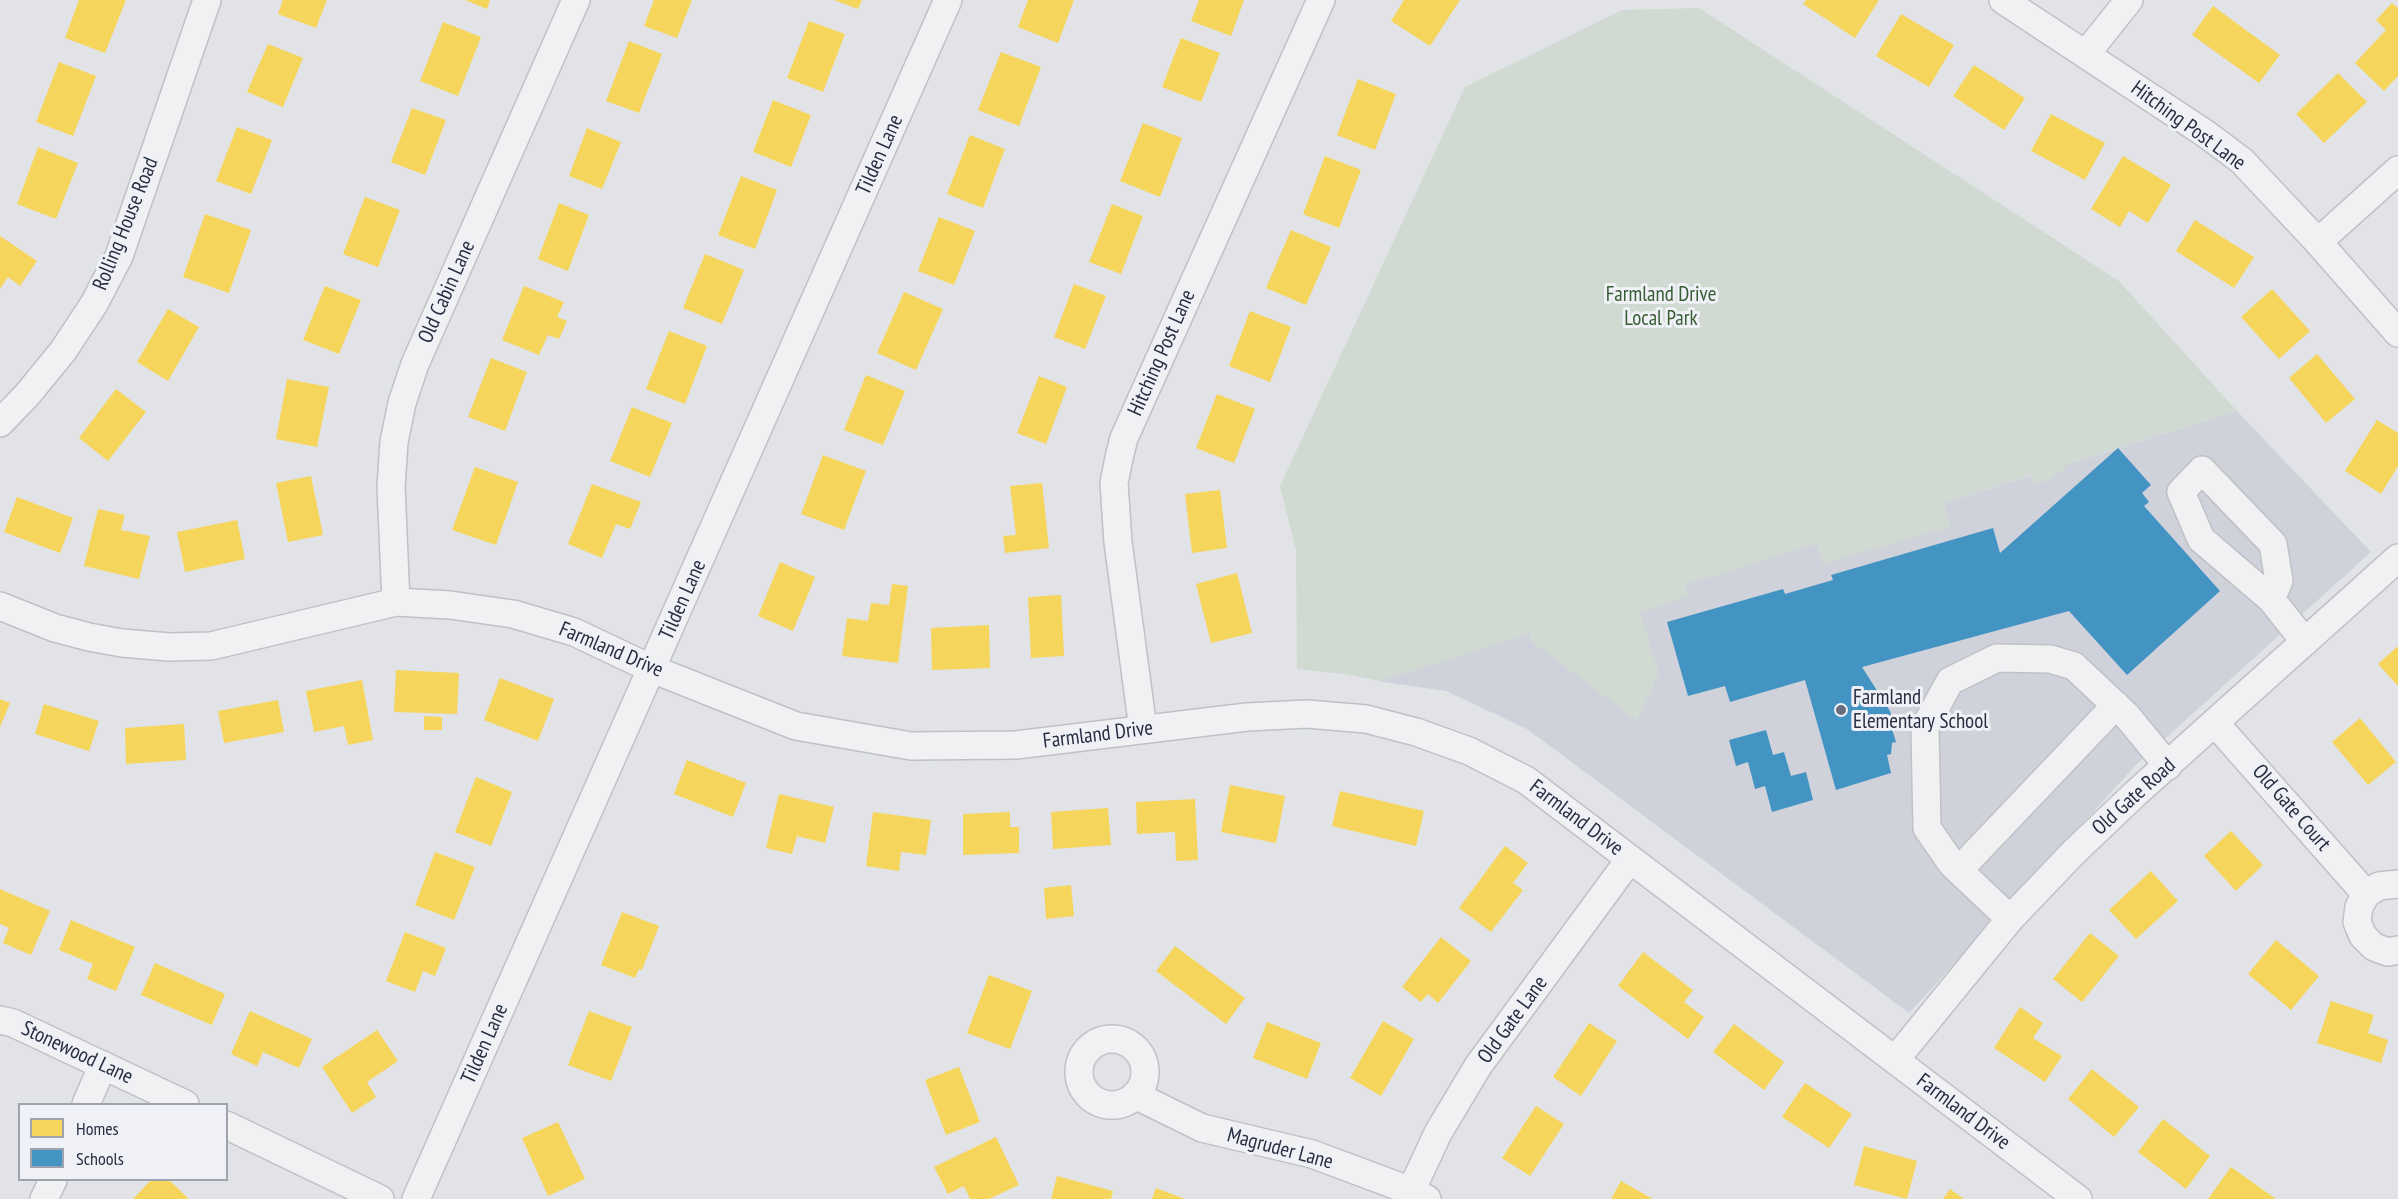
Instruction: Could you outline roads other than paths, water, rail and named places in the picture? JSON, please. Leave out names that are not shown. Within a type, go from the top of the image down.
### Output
[{"type":"street","name":"Rolling House Road","points":[[0,423],[27,395],[63,351],[94,304],[119,256],[207,0]]},
{"type":"street","name":"Old Cabin Lane","points":[[396,602],[390,487],[394,442],[402,403],[415,364],[576,0]]},
{"type":"street","name":"Tilden Lane","points":[[416,1199],[948,0]]},
{"type":"street","name":"Hitching Post Lane","points":[[1143,729],[1118,542],[1114,483],[1119,458],[1124,438],[1321,0]]},
{"type":"street","name":"Hitching Post Lane","points":[[2003,0],[2206,134],[2242,161],[2318,242],[2398,333]]},
{"type":"street","points":[[2086,54],[2129,0]]},
{"type":"street","points":[[2318,242],[2398,170]]},
{"type":"street","name":"Old Gate Road","points":[[1895,1060],[2010,919],[2073,852],[2398,558]]},
{"type":"street","points":[[2271,599],[2305,642]]},
{"type":"street","name":"Farmland Drive","points":[[0,606],[55,628],[89,637],[122,643],[169,647],[212,646],[396,602],[450,605],[513,614],[574,632],[652,669],[796,726],[911,746],[1016,745],[1247,717],[1307,714],[1366,719],[1406,730],[1469,751],[1526,780],[2078,1199]]},
{"type":"street","points":[[2010,919],[1959,870],[1927,828],[1925,727],[1950,681],[1996,657],[2050,659],[2074,666],[2116,705],[2168,766]]},
{"type":"street","points":[[1959,870],[2116,705]]},
{"type":"street","name":"Old Gate Court","points":[[2215,723],[2366,894]]},
{"type":"street","name":"Old Gate Lane","points":[[1419,1195],[1438,1133],[1478,1066],[1630,859]]},
{"type":"street","points":[[2398,884],[2379,885],[2366,894],[2359,907],[2357,922],[2363,936],[2374,947],[2388,952],[2398,950]]},
{"type":"street","name":"Stonewood Lane","points":[[0,1020],[13,1023],[183,1103]]},
{"type":"street","points":[[86,1103],[103,1065]]},
{"type":"street","name":"Magruder Lane","points":[[1135,1095],[1202,1128],[1312,1154],[1419,1195]]},
{"type":"street","points":[[228,1126],[380,1199]]},
{"type":"street","points":[[44,1199],[52,1181]]},
{"type":"place","name":"Farmland Elementary School","points":[[1841,710]]},
{"type":"park label","name":"Farmland Drive Local Park","points":[[1661,307]]}]
